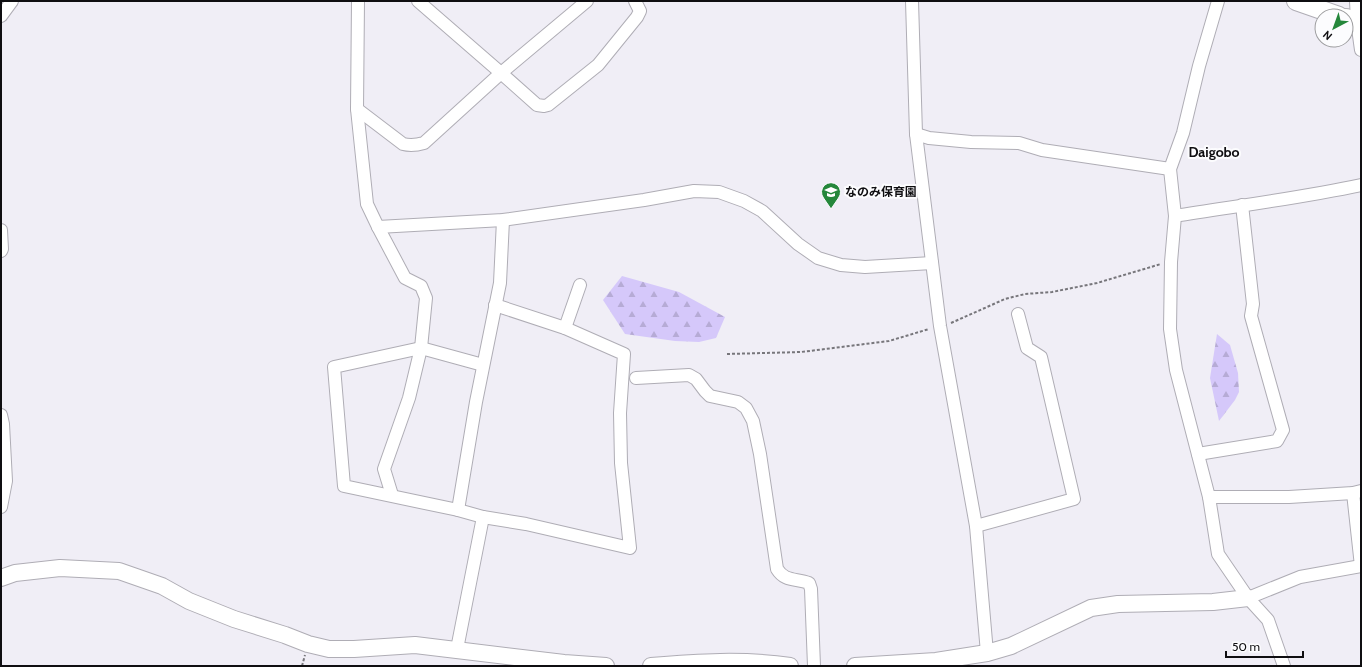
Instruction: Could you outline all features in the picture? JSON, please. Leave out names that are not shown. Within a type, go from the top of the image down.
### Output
[{"type":"main road","points":[[1296,1],[1316,8]]},
{"type":"street","points":[[1,16],[12,1]]},
{"type":"street","points":[[358,1],[358,109],[367,204],[405,278],[421,286],[426,298],[421,348],[409,398],[384,469],[392,495]]},
{"type":"street","points":[[418,1],[537,105],[544,106],[548,105],[598,65],[626,33],[640,11],[635,1]]},
{"type":"street","points":[[358,109],[403,144],[416,145],[424,143],[501,73],[587,1]]},
{"type":"street","points":[[912,1],[916,134],[940,326],[976,526],[987,652]]},
{"type":"street","points":[[1218,1],[1199,66],[1183,133],[1170,169],[1175,216],[1171,262],[1170,329],[1176,370],[1210,497],[1218,554],[1248,598],[1268,620],[1284,666]]},
{"type":"street","points":[[1356,1],[1355,20],[1361,50]]},
{"type":"street","points":[[916,134],[936,139],[971,142],[1018,143],[1042,150],[1170,169]]},
{"type":"street","points":[[1175,216],[1316,195],[1361,185]]},
{"type":"street","points":[[378,227],[503,220],[644,200],[694,191],[719,192],[744,201],[762,212],[798,244],[818,258],[835,264],[866,267],[932,263]]},
{"type":"street","points":[[1198,454],[1277,441],[1283,430],[1251,316],[1253,304],[1242,205]]},
{"type":"street","points":[[458,510],[500,284],[503,220]]},
{"type":"street","points":[[1,230],[1,251]]},
{"type":"street","points":[[565,328],[580,285]]},
{"type":"street","points":[[484,365],[421,348],[334,367],[344,486],[392,495],[415,502],[458,510],[483,517],[526,524],[630,548],[621,463],[620,413],[624,354],[565,328],[495,305]]},
{"type":"street","points":[[976,526],[1074,500],[1041,358],[1027,348],[1018,314]]},
{"type":"street","points":[[636,378],[689,375],[696,378],[710,396],[738,402],[746,408],[753,421],[760,454],[777,569],[784,578],[809,583],[811,589],[814,666]]},
{"type":"street","points":[[1,416],[3,424],[6,481],[1,507]]},
{"type":"street","points":[[855,666],[936,661],[987,652],[1011,646],[1091,608],[1118,604],[1214,602],[1248,598],[1300,577],[1361,566],[1357,492],[1289,496],[1210,497]]},
{"type":"street","points":[[457,650],[483,517]]},
{"type":"street","points":[[1,578],[15,573],[60,568],[119,571],[162,586],[189,601],[234,619],[308,644],[329,649],[415,645],[564,664],[606,666]]},
{"type":"street","points":[[651,666],[739,662],[790,666]]},
{"type":"path","points":[[727,354],[801,352],[889,341],[963,318],[1005,299],[1025,294],[1052,292],[1097,283],[1171,262]]},
{"type":"green space","points":[[622,276],[679,292],[725,317],[716,338],[699,342],[675,341],[625,334],[603,300]]},
{"type":"green space","points":[[1217,334],[1230,345],[1238,373],[1239,392],[1235,400],[1219,421],[1210,378]]},
{"type":"place","name":"なのみ保育園","points":[[831,209]]},
{"type":"district","name":"Daigobo","points":[[1214,152]]}]
